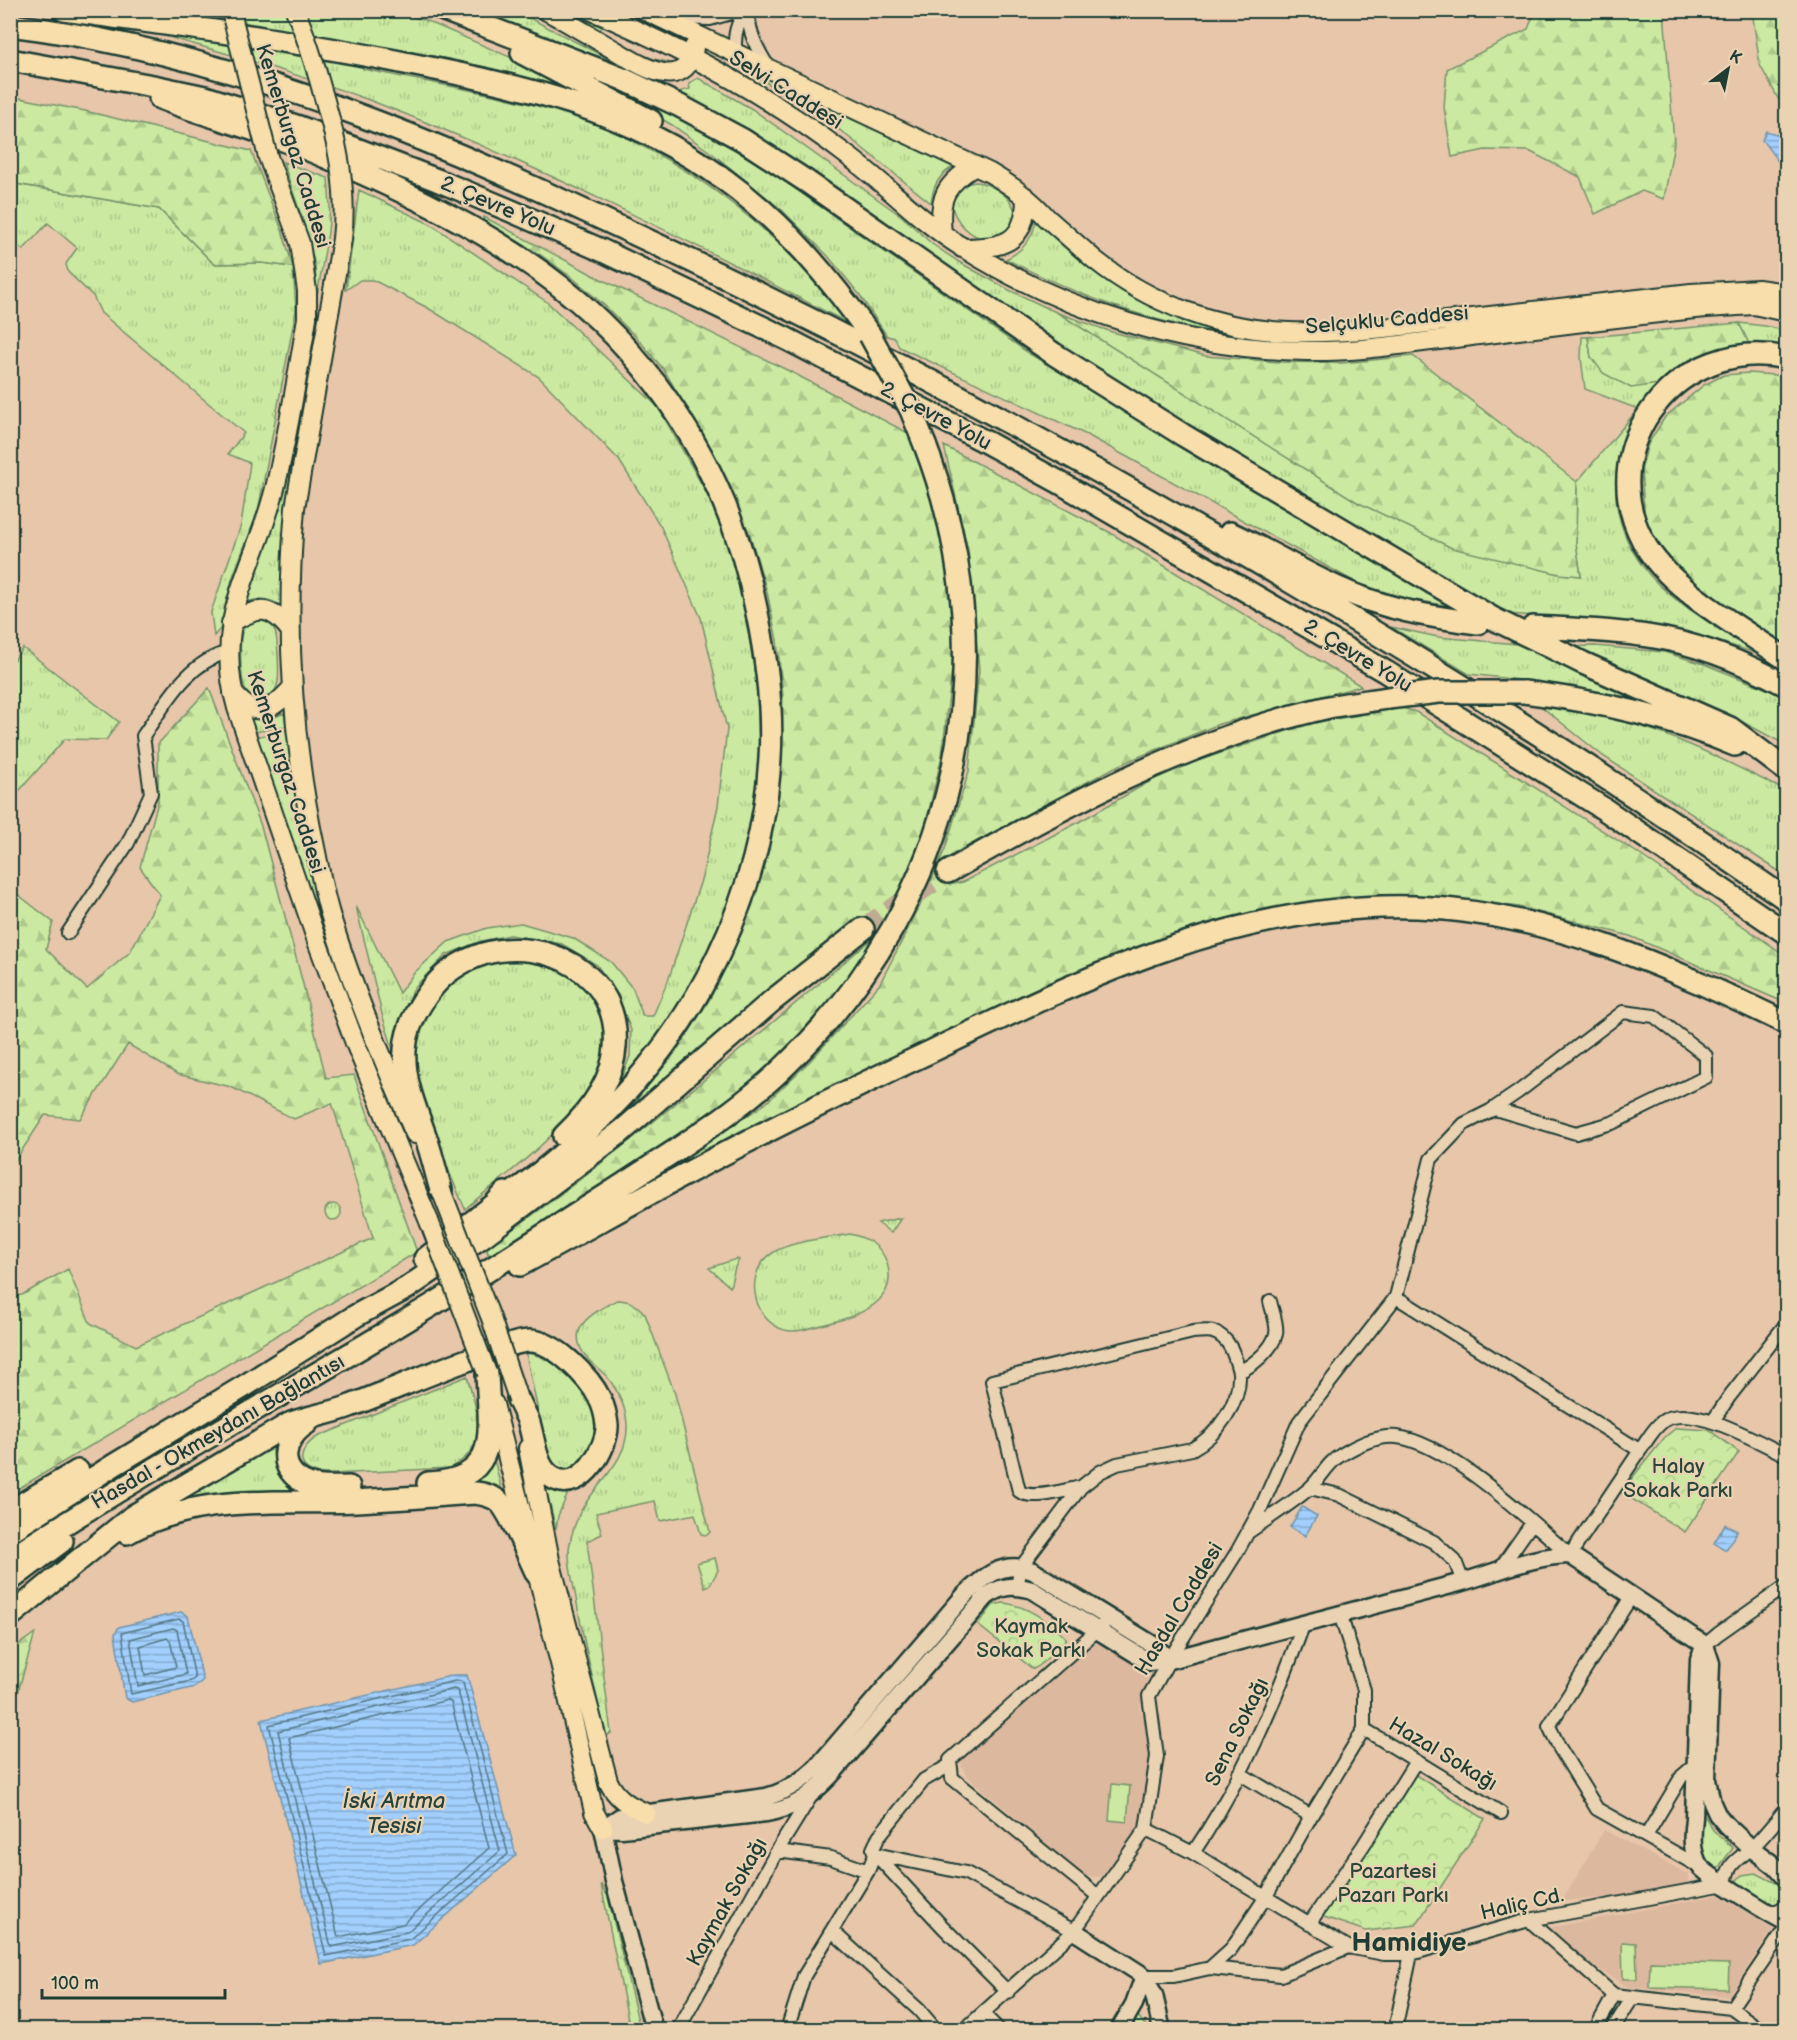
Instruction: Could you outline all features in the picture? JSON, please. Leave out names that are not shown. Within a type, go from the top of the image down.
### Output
[{"type":"highway","points":[[64,10],[294,42],[492,80],[544,93],[615,118],[700,163],[747,197],[780,227],[836,288],[870,335],[911,410],[946,510],[958,569],[963,613],[964,688],[961,718],[950,786],[926,859],[899,920],[885,943],[836,1011],[786,1066],[752,1096],[716,1123],[627,1182],[428,1308]]},
{"type":"highway","points":[[425,10],[504,44],[642,115],[712,162],[737,184],[747,197]]},
{"type":"highway","points":[[444,10],[623,79],[736,135],[806,181],[1054,354],[1184,435],[1485,613],[1583,663],[1730,728],[1786,770]]},
{"type":"highway","name":"2. Çevre Yolu","points":[[10,25],[86,38],[231,72],[348,110],[461,156],[654,244],[833,331],[1011,423],[1318,598],[1498,707],[1630,792],[1786,899]]},
{"type":"highway","name":"2. Çevre Yolu","points":[[10,60],[194,95],[299,127],[427,176],[601,250],[807,349],[1057,481],[1386,672],[1604,809],[1786,933]]},
{"type":"highway","points":[[106,78],[191,110],[321,154],[456,218],[544,274],[601,322],[652,378],[669,402],[695,442],[710,471],[741,546],[752,584],[769,690],[770,760],[762,819],[754,856],[734,922],[709,976],[655,1059],[611,1109],[525,1185],[495,1204],[404,1276],[381,1300]]},
{"type":"highway","points":[[1786,358],[1757,354],[1724,358],[1687,375],[1664,393],[1650,412],[1640,430],[1630,457],[1628,479],[1630,504],[1642,540],[1666,572],[1712,608],[1786,659]]},
{"type":"highway","points":[[1177,517],[1228,532],[1336,587],[1370,600],[1412,613],[1478,622]]},
{"type":"highway","points":[[1533,627],[1614,632],[1649,636],[1686,644],[1753,668],[1786,685]]},
{"type":"highway","points":[[948,872],[1046,817],[1095,793],[1215,742],[1312,712],[1388,698],[1439,692],[1524,692],[1609,705],[1686,725],[1786,770]]},
{"type":"highway","points":[[428,1308],[446,1306],[702,1165],[998,1020],[1142,957],[1213,933],[1276,917],[1315,911],[1415,907],[1506,918],[1546,927],[1631,954],[1786,1023]]},
{"type":"highway","points":[[381,1300],[407,1288],[434,1270],[571,1170],[672,1088],[771,1001],[863,929]]},
{"type":"highway","points":[[441,1190],[406,1078],[405,1050],[411,1023],[419,1006],[444,974],[477,956],[498,950],[538,951],[555,955],[571,963],[585,974],[606,1000],[612,1015],[615,1048],[612,1062],[601,1090],[583,1115],[495,1204]]},
{"type":"highway","name":"Hasdal - Okmeydanı Bağlantısı","points":[[10,1531],[381,1300]]},
{"type":"highway","name":"Hasdal - Okmeydanı Bağlantısı","points":[[10,1559],[100,1501],[428,1308]]},
{"type":"highway","points":[[10,1616],[66,1572],[103,1539],[148,1507],[289,1424],[348,1407],[456,1363],[521,1342],[539,1342],[561,1354],[587,1379],[602,1401],[607,1428],[601,1448],[586,1472],[579,1478],[559,1481],[546,1474],[518,1399]]},
{"type":"highway","points":[[315,1418],[291,1436],[286,1447],[286,1461],[293,1474],[306,1483],[336,1487],[452,1481],[471,1472],[489,1446],[487,1374]]},
{"type":"highway","points":[[10,1511],[200,1400],[219,1392],[243,1388]]},
{"type":"highway","points":[[10,1580],[78,1530],[173,1470],[217,1432]]},
{"type":"highway","points":[[66,1572],[138,1527],[196,1508],[248,1502],[355,1501],[475,1493],[489,1495],[500,1501],[537,1574]]},
{"type":"main road","name":"Kemerburgaz Caddesi","points":[[295,10],[310,49],[333,128],[344,196],[342,239],[295,508],[291,551],[292,688],[302,783],[329,912],[352,983],[441,1190],[499,1339],[518,1399],[550,1560],[597,1747]]},
{"type":"main road","points":[[545,10],[651,70],[670,74],[678,73],[687,66],[692,58],[694,50],[689,31]]},
{"type":"main road","name":"Selvi Caddesi","points":[[590,10],[692,58],[801,122],[847,155],[942,233]]},
{"type":"main road","name":"Selvi Caddesi","points":[[653,14],[975,166]]},
{"type":"main road","name":"Kemerburgaz Caddesi","points":[[231,15],[268,157],[300,243],[308,291],[307,318],[277,482],[260,538],[238,593],[231,623],[229,652],[233,693],[318,944],[355,1043],[429,1221],[487,1374],[561,1667],[594,1812],[603,1828]]},
{"type":"main road","points":[[736,54],[742,71],[753,87],[771,104]]},
{"type":"main road","points":[[942,233],[941,205],[944,193],[952,182],[975,166]]},
{"type":"main road","name":"Selçuklu Caddesi","points":[[975,166],[1026,197],[1097,262],[1142,290],[1188,312],[1218,321],[1269,330],[1311,332],[1384,328],[1732,289],[1758,289],[1786,293]]},
{"type":"main road","points":[[962,248],[998,245],[1013,238],[1021,230],[1025,218],[1026,197]]},
{"type":"main road","name":"Selçuklu Caddesi","points":[[942,233],[962,248],[1032,286],[1112,318],[1207,342],[1284,350],[1363,349],[1722,306],[1754,305],[1786,312]]},
{"type":"main road","points":[[231,623],[248,613],[263,610],[276,616],[290,630]]},
{"type":"main road","points":[[233,693],[250,709],[259,710],[275,706],[292,688]]},
{"type":"main road","points":[[597,1747],[612,1790],[630,1806],[646,1813]]},
{"type":"main road","points":[[597,1747],[606,1809],[603,1828]]},
{"type":"street","points":[[653,14],[710,19],[742,10]]},
{"type":"street","points":[[736,54],[734,45],[736,28],[748,10]]},
{"type":"street","points":[[748,10],[754,41],[771,71]]},
{"type":"street","points":[[68,933],[128,843],[151,793],[143,736],[184,678],[215,656],[229,652]]},
{"type":"street","points":[[1490,1111],[1623,1012],[1654,1017],[1706,1056],[1706,1077],[1612,1123],[1576,1133],[1495,1109],[1464,1124],[1431,1159],[1396,1298],[1639,1450]]},
{"type":"street","name":"Hasdal Caddesi","points":[[964,2030],[1074,1931],[1146,1829],[1158,1756],[1149,1696],[1260,1510],[1299,1422],[1396,1298]]},
{"type":"street","points":[[1239,1371],[1250,1367],[1276,1336],[1270,1301]]},
{"type":"street","points":[[1713,1421],[1786,1324]]},
{"type":"street","points":[[1017,1587],[1022,1567],[1082,1487],[1100,1472],[1117,1464],[1172,1455],[1192,1449],[1203,1444],[1218,1427],[1237,1395],[1240,1382],[1233,1351],[1223,1338],[1212,1332],[1193,1332],[992,1381],[1019,1491],[1034,1496],[1082,1487]]},
{"type":"street","points":[[1570,1555],[1639,1450],[1658,1425],[1670,1418],[1691,1417],[1713,1421],[1786,1455]]},
{"type":"street","points":[[1247,1533],[1310,1488],[1338,1456],[1359,1445],[1379,1438],[1397,1437],[1441,1453],[1483,1482],[1570,1555],[1705,1646],[1711,1663],[1707,1780],[1712,1803],[1726,1825],[1785,1875]]},
{"type":"street","points":[[1310,1488],[1338,1495],[1434,1542],[1455,1561],[1463,1582]]},
{"type":"street","points":[[1499,1570],[1532,1523]]},
{"type":"street","points":[[603,1828],[622,1829],[766,1814],[782,1811],[797,1804],[812,1794],[830,1776],[986,1597],[1002,1587],[1032,1590],[1155,1646],[1169,1660],[1552,1556],[1570,1555]]},
{"type":"street","points":[[603,1828],[620,1816],[766,1797],[778,1794],[798,1783],[817,1767],[978,1582],[1000,1570],[1022,1567],[1033,1571],[1104,1624]]},
{"type":"street","points":[[1700,1867],[1693,1845],[1699,1659],[1705,1646],[1718,1634],[1786,1586]]},
{"type":"street","points":[[1631,1598],[1549,1726],[1559,1747],[1597,1809],[1700,1867],[1786,1922]]},
{"type":"street","points":[[1210,1968],[1231,1948],[1265,1898],[1364,1729],[1364,1690],[1340,1614]]},
{"type":"street","name":"Sena Sokağı","points":[[1193,1853],[1218,1816],[1257,1741],[1283,1681],[1304,1623]]},
{"type":"street","points":[[1098,1896],[952,1778],[950,1760],[1104,1624]]},
{"type":"street","name":"Hazal Sokağı","points":[[1364,1729],[1501,1813]]},
{"type":"street","points":[[1309,1924],[1416,1761]]},
{"type":"street","points":[[1646,1836],[1683,1776],[1696,1764]]},
{"type":"street","points":[[950,1765],[924,1780],[904,1802],[879,1836],[873,1849],[875,1854],[942,1926],[1008,1992]]},
{"type":"street","points":[[1239,1773],[1311,1816]]},
{"type":"street","name":"Kaymak Sokağı","points":[[678,2030],[777,1851],[812,1794]]},
{"type":"street","points":[[1725,1884],[1726,1874],[1732,1863],[1751,1848],[1786,1809]]},
{"type":"street","points":[[603,1828],[614,1881],[654,2030]]},
{"type":"street","name":"Haliç Cd.","points":[[1146,1829],[1193,1853],[1348,1947],[1384,1954],[1411,1954],[1529,1920],[1725,1884]]},
{"type":"street","points":[[777,1851],[831,1858],[868,1871]]},
{"type":"street","points":[[787,2029],[804,1976],[868,1871],[875,1854]]},
{"type":"street","points":[[875,1854],[966,1873],[1074,1931],[1144,1976],[1154,1995],[1162,2030]]},
{"type":"street","points":[[1766,1911],[1776,1911],[1786,1906]]},
{"type":"street","points":[[1529,1920],[1614,1995],[1731,2008],[1761,2030]]},
{"type":"street","points":[[1731,2008],[1786,1927]]},
{"type":"street","points":[[832,1931],[919,2010],[936,2030]]},
{"type":"street","points":[[1144,1976],[1174,1976],[1210,1968],[1281,1975],[1348,1947]]},
{"type":"street","points":[[1395,2030],[1411,1954]]},
{"type":"street","points":[[1119,2030],[1134,2004],[1144,1976]]},
{"type":"street","points":[[1595,2030],[1614,1995]]},
{"type":"street","points":[[1612,2030],[1633,1998]]},
{"type":"street","points":[[983,2014],[999,2030]]},
{"type":"shaded area","points":[[1099,1643],[1107,1645],[1143,1667],[1148,1674],[1140,1709],[1151,1736],[1140,1821],[1132,1840],[1104,1876],[1095,1877],[1084,1876],[969,1778],[962,1767],[961,1760],[1091,1646]]},
{"type":"shaded area","points":[[1604,1830],[1688,1874],[1688,1891],[1562,1901]]},
{"type":"shaded area","points":[[1719,1895],[1773,1929],[1728,1996],[1627,1987],[1565,1948],[1548,1928]]},
{"type":"green space","points":[[240,11],[395,11],[427,21],[521,62],[567,88],[528,77],[408,51],[247,26]]},
{"type":"green space","points":[[465,11],[516,11],[674,93],[690,89],[689,83],[698,78],[752,109],[904,218],[932,244],[959,262],[1009,290],[1058,313],[1510,561],[1559,574],[1581,576],[1576,543],[1577,482],[1638,409],[1585,389],[1581,358],[1582,337],[1588,337],[1591,357],[1665,383],[1640,415],[1628,436],[1620,455],[1616,475],[1618,514],[1633,550],[1657,583],[1681,604],[1768,657],[1708,638],[1638,623],[1507,614],[1116,386],[829,189]]},
{"type":"green space","points":[[1535,11],[1664,11],[1674,143],[1664,199],[1642,191],[1595,214],[1580,177],[1529,151],[1485,150],[1452,157],[1444,107],[1447,69],[1528,29]]},
{"type":"green space","points":[[1752,11],[1786,11],[1786,102],[1779,100],[1760,65]]},
{"type":"green space","points":[[569,14],[602,27],[600,30],[623,45]]},
{"type":"green space","points":[[139,29],[363,63],[363,69],[516,100],[605,127],[672,162],[728,200],[780,245],[826,295],[846,322],[610,204],[491,149],[369,100],[312,80]]},
{"type":"green space","points":[[625,47],[644,56],[673,65],[672,67],[650,61]]},
{"type":"green space","points":[[760,74],[953,167],[937,182],[931,203],[841,131],[758,77]]},
{"type":"green space","points":[[602,81],[686,122],[767,169],[1030,354],[1332,536],[1334,533],[1455,607],[1403,598],[1357,583],[1089,436],[899,347],[895,338],[887,336],[859,294],[828,256],[782,210],[713,154],[672,125],[600,83]]},
{"type":"green space","points":[[10,96],[85,111],[251,151],[282,230],[293,267],[262,263],[214,264],[159,209],[11,183]]},
{"type":"green space","points":[[283,162],[328,178],[330,206],[328,233],[317,296],[315,266],[308,236]]},
{"type":"green space","points":[[976,182],[997,190],[1012,204],[1015,221],[1010,229],[999,237],[987,239],[975,236],[956,217],[952,206],[953,195],[961,187]]},
{"type":"green space","points":[[10,183],[159,209],[214,264],[262,263],[293,267],[296,310],[258,511],[232,579],[220,629],[214,636],[211,612],[241,525],[250,463],[228,454],[244,433],[101,313],[93,296],[68,272],[66,264],[77,248],[48,223],[23,250],[11,240]]},
{"type":"green space","points":[[359,190],[430,224],[547,302],[658,407],[715,508],[740,581],[757,687],[760,782],[746,848],[722,924],[688,993],[656,1041],[621,1080],[630,1056],[631,1030],[618,996],[597,965],[562,944],[510,935],[481,941],[446,955],[414,988],[399,1024],[396,1059],[382,1014],[356,906],[399,993],[415,972],[448,942],[487,928],[521,923],[573,938],[611,962],[633,989],[643,1016],[653,1016],[669,978],[702,877],[718,806],[727,729],[701,618],[661,527],[619,460],[539,377],[428,308],[373,280],[360,280],[346,290]]},
{"type":"green space","points":[[484,217],[597,277],[793,373],[908,433],[925,469],[942,525],[956,633],[942,756],[923,835],[884,929],[808,1034],[711,1119],[490,1259],[486,1248],[635,1137],[872,939],[861,922],[630,1106],[669,1061],[686,1037],[711,997],[742,932],[770,838],[778,795],[783,697],[777,640],[767,592],[750,535],[717,460],[664,370],[638,339],[574,279],[539,254],[483,221]]},
{"type":"green space","points":[[1036,220],[1077,259],[1124,292],[1170,312],[1255,337],[1255,339],[1189,327],[1127,310],[1067,288],[1006,259],[1026,244]]},
{"type":"green space","points":[[1058,313],[1112,332],[1206,356],[1279,362],[1342,363],[1413,356],[1577,482],[1576,543],[1581,576],[1559,574],[1452,548],[1357,502]]},
{"type":"green space","points":[[1739,323],[1786,331],[1786,352],[1751,348]]},
{"type":"green space","points":[[1739,323],[1751,348],[1665,383],[1631,388],[1603,373],[1591,357],[1588,337]]},
{"type":"green space","points":[[1749,373],[1786,376],[1786,646],[1691,585],[1653,541],[1645,521],[1641,470],[1648,444],[1665,417],[1704,385],[1724,375]]},
{"type":"green space","points":[[944,446],[1109,532],[1361,686],[1219,724],[1119,765],[953,854],[940,870],[949,885],[963,882],[1077,823],[1170,770],[1311,723],[1402,708],[1416,712],[1633,850],[1786,956],[1786,1003],[1630,936],[1519,907],[1433,896],[1337,899],[1290,906],[1242,917],[643,1185],[765,1104],[810,1061],[879,985],[920,906],[945,849],[969,771],[979,670],[968,550]]},
{"type":"green space","points":[[286,476],[291,476],[281,606],[263,599],[244,603]]},
{"type":"green space","points":[[262,620],[272,626],[275,631],[278,676],[275,691],[267,697],[257,698],[248,694],[245,689],[240,650],[243,630],[254,621]]},
{"type":"green space","points":[[1391,627],[1438,637],[1517,644],[1668,708],[1572,686],[1469,674]]},
{"type":"green space","points":[[1595,646],[1664,652],[1704,664],[1777,693],[1786,698],[1786,745],[1724,712],[1664,690],[1567,647]]},
{"type":"green space","points":[[23,648],[119,722],[106,740],[65,739],[11,800],[11,664]]},
{"type":"green space","points":[[209,688],[261,826],[326,1078],[354,1075],[417,1252],[11,1493],[11,1296],[22,1295],[68,1269],[90,1323],[136,1346],[373,1238],[332,1103],[294,1119],[231,1087],[177,1074],[128,1044],[80,1119],[45,1115],[11,1167],[11,889],[53,922],[46,949],[87,989],[130,952],[160,895],[140,867],[158,802],[158,744]]},
{"type":"green space","points":[[1542,707],[1589,713],[1646,728],[1694,746],[1786,791],[1786,876],[1603,756]]},
{"type":"green space","points":[[284,713],[286,726],[255,732],[250,719],[275,717]]},
{"type":"green space","points":[[286,730],[298,809],[309,863],[333,953],[330,954],[256,737]]},
{"type":"green space","points":[[537,958],[574,975],[591,992],[602,1015],[605,1034],[604,1048],[597,1072],[584,1096],[568,1118],[527,1158],[465,1209],[421,1106],[411,1042],[433,997],[463,970],[485,960]]},
{"type":"green space","points":[[333,1204],[341,1212],[333,1220],[325,1212]]},
{"type":"green space","points":[[901,1218],[891,1233],[878,1223]]},
{"type":"green space","points":[[850,1234],[873,1243],[881,1251],[887,1263],[889,1280],[885,1293],[875,1303],[847,1318],[802,1330],[787,1331],[774,1325],[764,1316],[755,1290],[756,1276],[762,1263],[774,1252],[790,1245]]},
{"type":"green space","points":[[739,1260],[730,1287],[709,1268]]},
{"type":"green space","points":[[617,1300],[633,1304],[645,1314],[675,1394],[710,1532],[707,1535],[701,1534],[695,1514],[660,1521],[655,1501],[596,1513],[602,1534],[587,1541],[611,1733],[606,1736],[570,1567],[569,1549],[582,1509],[615,1464],[626,1439],[626,1418],[618,1394],[608,1378],[588,1359],[578,1339],[579,1330],[590,1316]]},
{"type":"green space","points":[[526,1353],[548,1360],[567,1373],[591,1399],[597,1412],[594,1442],[581,1463],[572,1469],[564,1471],[555,1466],[547,1455]]},
{"type":"green space","points":[[467,1376],[475,1403],[477,1439],[472,1450],[463,1460],[449,1468],[328,1474],[309,1470],[302,1462],[307,1446],[317,1437]]},
{"type":"green space","name":"Halay Sokak Parkı","points":[[1676,1428],[1709,1430],[1739,1452],[1685,1532],[1621,1492],[1665,1437]]},
{"type":"green space","points":[[272,1447],[278,1470],[292,1490],[232,1494],[172,1504]]},
{"type":"green space","points":[[490,1463],[495,1463],[503,1495],[466,1487],[482,1475]]},
{"type":"green space","points":[[546,1489],[568,1493],[558,1516],[556,1529]]},
{"type":"green space","points":[[715,1558],[718,1570],[710,1585],[705,1587],[697,1563]]},
{"type":"green space","name":"Kaymak Sokak Parkı","points":[[1012,1604],[1037,1615],[1066,1638],[1039,1666],[1033,1669],[978,1625],[993,1605]]},
{"type":"green space","points":[[35,1633],[11,1716],[11,1650]]},
{"type":"green space","name":"Pazartesi Pazarı Parkı","points":[[1414,1774],[1485,1819],[1416,1925],[1366,1931],[1321,1916]]},
{"type":"green space","points":[[1112,1784],[1130,1786],[1127,1822],[1109,1820]]},
{"type":"green space","points":[[1703,1813],[1713,1830],[1733,1848],[1715,1872],[1701,1855]]},
{"type":"green space","points":[[1756,1873],[1778,1884],[1782,1896],[1777,1906],[1768,1907],[1738,1886],[1737,1880],[1742,1875]]},
{"type":"green space","points":[[601,1884],[608,1897],[640,2029],[630,2029]]},
{"type":"green space","points":[[1622,1942],[1636,1943],[1637,1979],[1623,1979]]},
{"type":"green space","points":[[1650,1962],[1729,1964],[1728,1989],[1649,1987]]},
{"type":"green space","points":[[1136,2013],[1148,2029],[1127,2030]]},
{"type":"water","points":[[1766,131],[1786,137],[1786,172],[1762,140]]},
{"type":"water","points":[[1302,1507],[1317,1516],[1305,1536],[1290,1527]]},
{"type":"water","points":[[1725,1524],[1737,1531],[1726,1550],[1714,1543]]},
{"type":"water","points":[[181,1612],[188,1616],[203,1680],[195,1687],[132,1702],[125,1698],[115,1634],[119,1627]]},
{"type":"water","name":"İski Arıtma Tesisi","points":[[455,1675],[467,1675],[516,1855],[413,1945],[321,1964],[261,1720]]},
{"type":"tunnel","points":[[863,929],[948,872]]},
{"type":"district","name":"Hamidiye","points":[[1409,1943]]}]
